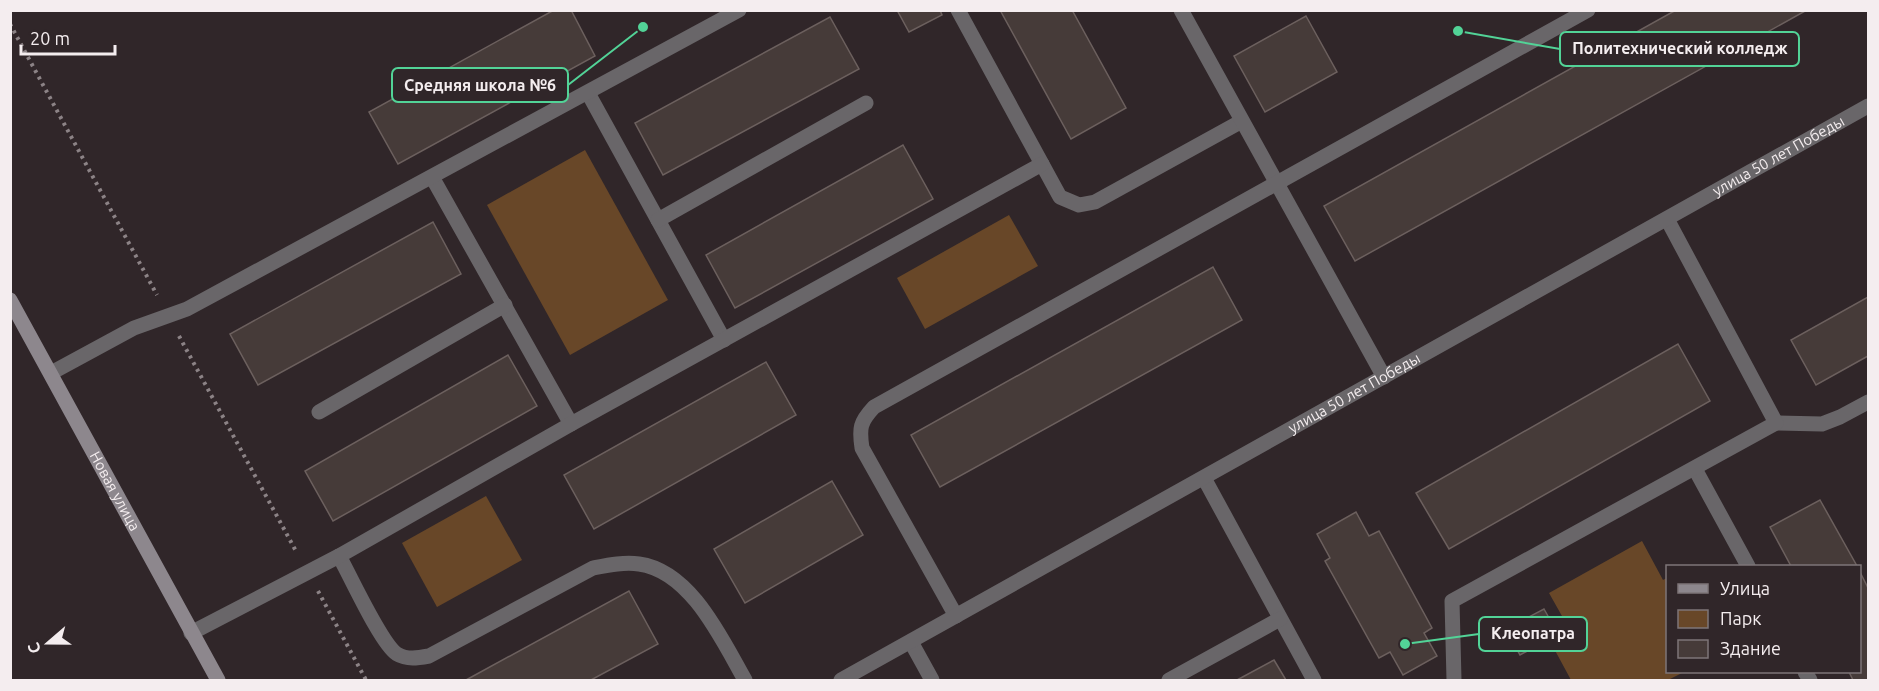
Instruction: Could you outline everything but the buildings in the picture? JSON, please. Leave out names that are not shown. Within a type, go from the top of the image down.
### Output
[{"type":"street","points":[[51,373],[134,328],[187,309],[739,10]]},
{"type":"street","points":[[958,10],[1060,196],[1079,205],[1095,202],[1242,121]]},
{"type":"street","points":[[1182,10],[1384,377]]},
{"type":"street","points":[[956,616],[862,448],[860,432],[863,419],[874,407],[1588,10]]},
{"type":"street","points":[[588,93],[724,340]]},
{"type":"street","points":[[658,220],[866,103]]},
{"type":"street","name":"улица 50 лет Победы","points":[[842,681],[1869,106]]},
{"type":"street","points":[[191,633],[339,556],[572,424],[1042,164]]},
{"type":"street","points":[[432,177],[572,424]]},
{"type":"street","points":[[1666,219],[1776,423]]},
{"type":"street","name":"Новая улица","points":[[10,300],[218,681]]},
{"type":"street","points":[[319,412],[505,306]]},
{"type":"street","points":[[1454,681],[1452,601],[1776,423],[1821,424],[1869,402]]},
{"type":"street","points":[[1695,469],[1747,565]]},
{"type":"street","points":[[1204,478],[1314,681]]},
{"type":"street","points":[[339,556],[384,639],[396,653],[411,659],[429,656],[593,568],[618,563],[642,564],[664,573],[681,586],[700,606],[745,681]]},
{"type":"street","points":[[1168,681],[1280,619]]},
{"type":"street","points":[[910,642],[932,681]]},
{"type":"path","points":[[10,24],[366,681]]},
{"type":"green space","points":[[585,150],[668,300],[570,355],[487,205]]},
{"type":"green space","points":[[1009,215],[1038,266],[925,329],[897,278]]},
{"type":"green space","points":[[486,496],[522,560],[437,607],[402,543]]},
{"type":"green space","points":[[1642,541],[1663,580],[1666,578],[1666,673],[1682,673],[1668,680],[1571,680],[1551,643],[1571,632],[1549,593]]},
{"type":"place","name":"Средняя школа №6","points":[[643,27]]},
{"type":"place","name":"Политехнический колледж","points":[[1458,31]]},
{"type":"place","name":"Клеопатра","points":[[1405,644]]}]
